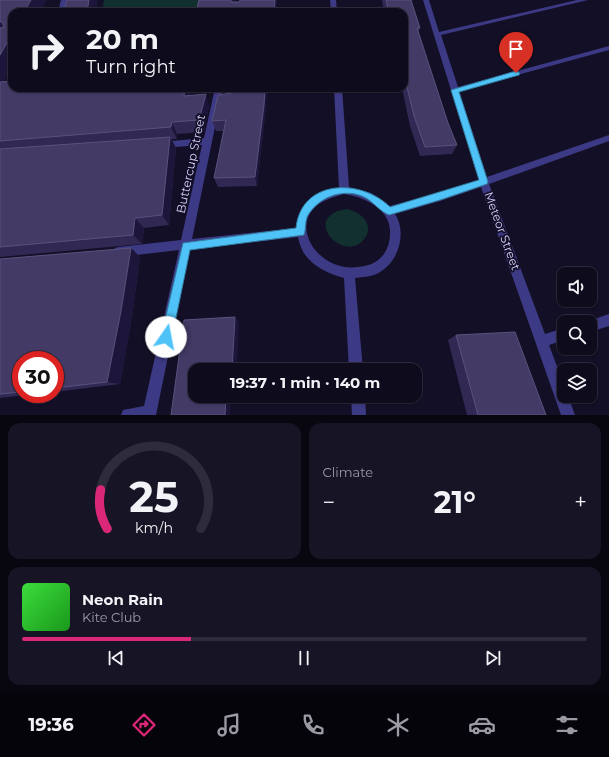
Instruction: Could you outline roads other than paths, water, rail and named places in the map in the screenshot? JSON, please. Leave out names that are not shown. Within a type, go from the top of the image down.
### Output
[{"type":"street","name":"Meteor Street","points":[[426,0],[484,182],[568,415]]},
{"type":"street","points":[[438,34],[585,0]]},
{"type":"street","points":[[455,90],[609,48]]},
{"type":"street","name":"Buttercup Street","points":[[150,414],[218,92]]},
{"type":"street","points":[[338,92],[344,190]]},
{"type":"street","points":[[389,211],[440,197],[609,138]]},
{"type":"street","points":[[151,146],[207,141]]},
{"type":"street","points":[[344,190],[356,191],[369,195],[380,202],[389,211],[396,228],[396,245],[387,261],[370,271],[350,274],[325,268],[308,253],[300,232],[302,219],[308,207],[318,198],[330,192],[344,190]]},
{"type":"street","points":[[109,252],[186,246],[300,232]]},
{"type":"street","points":[[350,274],[356,363]]},
{"type":"street","points":[[597,324],[609,320]]},
{"type":"street","points":[[542,341],[557,336]]},
{"type":"street","points":[[358,403],[359,415]]},
{"type":"street","points":[[128,415],[150,414]]}]
